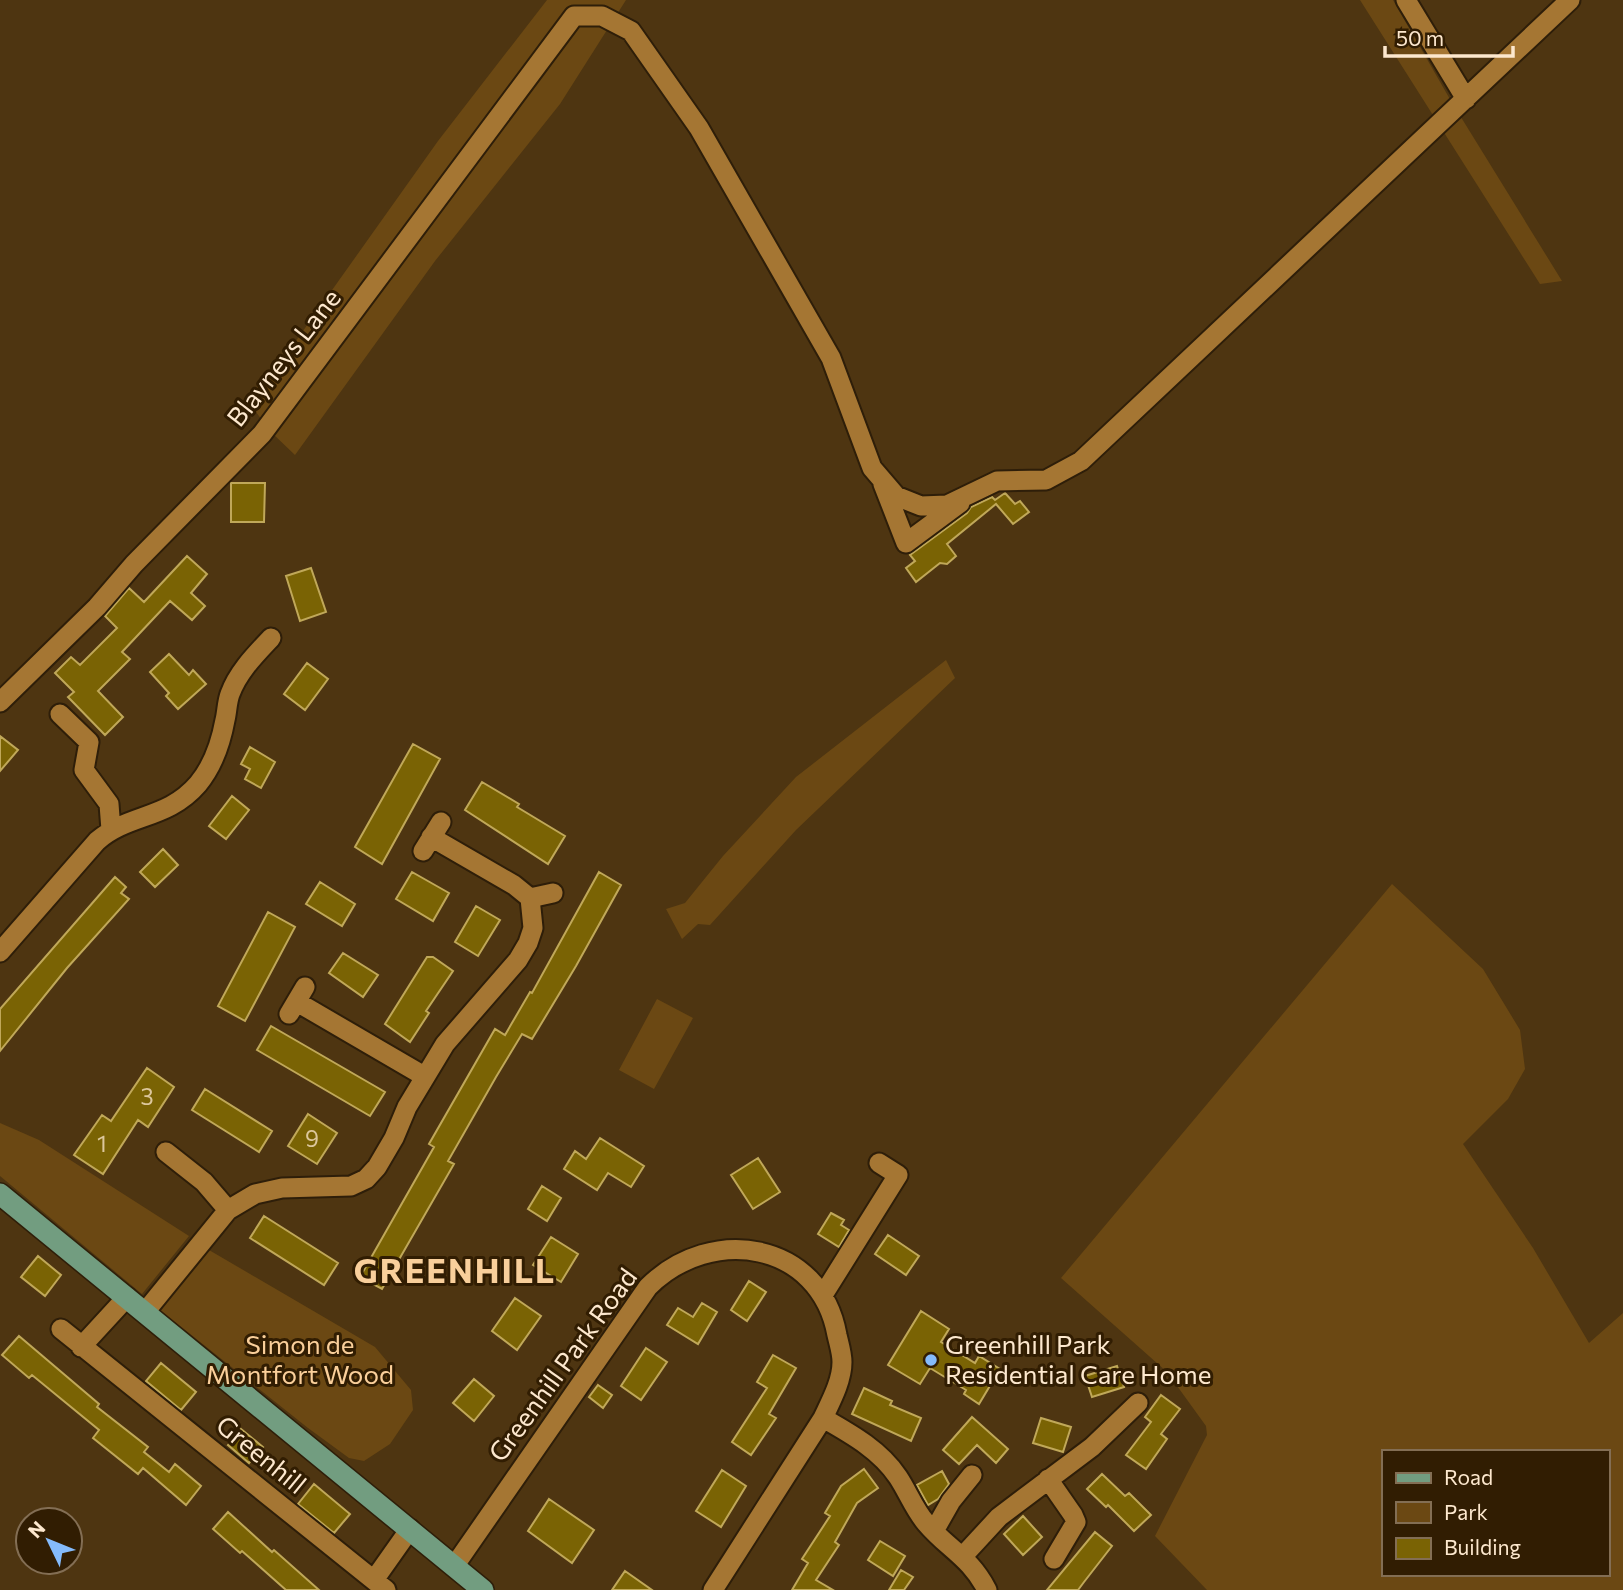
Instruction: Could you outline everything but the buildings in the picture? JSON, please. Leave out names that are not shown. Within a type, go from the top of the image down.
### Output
[{"type":"main road","name":"Greenhill","points":[[0,1194],[483,1590]]},
{"type":"street","points":[[1406,0],[1466,99]]},
{"type":"street","points":[[880,477],[897,496],[921,506],[947,505],[978,488],[998,481],[1046,480],[1081,461],[1570,0]]},
{"type":"street","name":"Blayneys Lane","points":[[0,702],[97,607],[134,564],[262,434],[574,16],[602,16],[631,31],[699,128],[831,358],[872,468],[880,477]]},
{"type":"street","points":[[880,477],[906,543],[978,488]]},
{"type":"street","points":[[0,952],[97,841],[127,822],[159,813],[182,800],[200,782],[214,757],[229,696],[238,677],[271,638]]},
{"type":"street","points":[[60,714],[89,742],[85,770],[109,804],[111,830]]},
{"type":"street","points":[[145,1312],[228,1210],[255,1194],[282,1188],[351,1186],[366,1179],[377,1167],[394,1138],[407,1107],[445,1044],[518,960],[533,928],[530,898],[514,885],[432,836]]},
{"type":"street","points":[[530,898],[554,892]]},
{"type":"street","points":[[297,1001],[424,1076]]},
{"type":"street","points":[[166,1152],[204,1182],[228,1210]]},
{"type":"street","points":[[823,1295],[898,1175],[879,1163]]},
{"type":"street","name":"Greenhill Park Road","points":[[454,1565],[648,1287],[662,1273],[686,1259],[710,1251],[753,1251],[786,1263],[802,1274],[823,1295],[834,1320],[842,1361],[836,1390],[823,1418],[713,1590]]},
{"type":"street","points":[[81,1347],[127,1297]]},
{"type":"street","name":"Greenhill","points":[[61,1329],[380,1585],[410,1529]]},
{"type":"street","points":[[963,1556],[999,1517],[1092,1447],[1138,1403]]},
{"type":"street","points":[[823,1418],[871,1448],[887,1462],[926,1524],[978,1572],[987,1590]]},
{"type":"street","points":[[934,1531],[951,1501],[972,1475]]},
{"type":"street","points":[[1048,1479],[1076,1522],[1054,1559]]},
{"type":"green space","points":[[547,0],[626,0],[560,104],[435,261],[295,455],[272,433],[249,403],[257,387],[293,345],[438,141]]},
{"type":"green space","points":[[1360,0],[1393,0],[1451,101],[1562,281],[1540,284]]},
{"type":"green space","points":[[946,660],[955,678],[796,830],[710,925],[698,924],[682,939],[666,909],[685,903],[723,856],[796,777]]},
{"type":"green space","points":[[1392,884],[1483,969],[1520,1030],[1525,1069],[1508,1099],[1463,1144],[1533,1248],[1589,1343],[1623,1313],[1623,1590],[1207,1590],[1155,1536],[1207,1435],[1206,1426],[1167,1372],[1061,1278]]},
{"type":"green space","points":[[657,999],[693,1018],[654,1089],[619,1070]]},
{"type":"green space","name":"Simon de Montfort Wood","points":[[0,1123],[39,1140],[189,1236],[142,1294],[0,1176]]},
{"type":"green space","name":"Simon de Montfort Wood","points":[[209,1250],[375,1347],[411,1390],[413,1410],[390,1444],[364,1461],[349,1458],[160,1310]]},
{"type":"place","name":"Greenhill Park Residential Care Home","points":[[931,1360]]},
{"type":"district","name":"GREENHILL","points":[[455,1271]]}]
